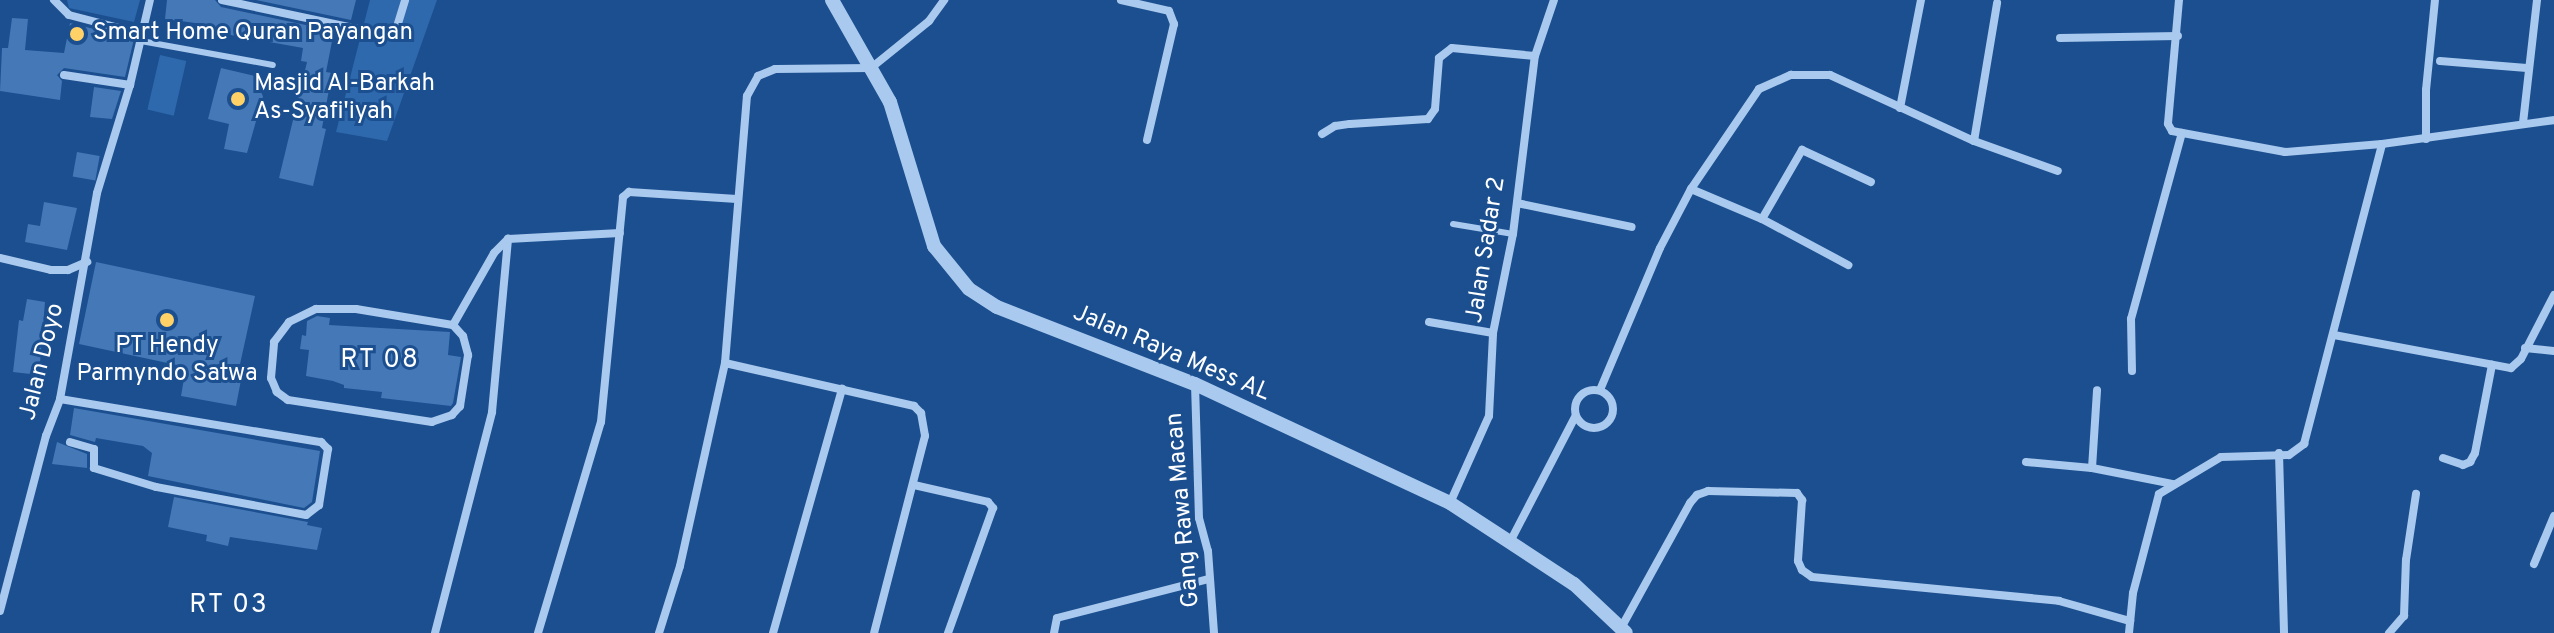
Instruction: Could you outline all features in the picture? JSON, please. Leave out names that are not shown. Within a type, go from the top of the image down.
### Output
[{"type":"street","points":[[54,0],[69,15],[142,37]]},
{"type":"street","name":"Jalan Doyo","points":[[0,611],[43,447],[60,399],[97,193],[130,85],[150,0]]},
{"type":"street","points":[[222,0],[387,35],[396,30],[405,0]]},
{"type":"street","name":"Jalan Raya Mess AL","points":[[832,0],[890,102],[934,246],[969,289],[997,307],[1195,384],[1450,503],[1574,584],[1624,630]]},
{"type":"street","points":[[659,633],[680,566],[725,363],[747,96],[758,76],[775,69],[871,68],[929,21],[944,0]]},
{"type":"street","points":[[1121,0],[1169,11],[1174,24],[1147,140]]},
{"type":"street","name":"Jalan Sadar 2","points":[[1450,503],[1489,416],[1493,333],[1513,234],[1535,56],[1554,0]]},
{"type":"street","points":[[1900,108],[1921,0]]},
{"type":"street","points":[[2179,0],[2168,124],[2172,131],[2285,152],[2426,139],[2554,120]]},
{"type":"street","points":[[2426,139],[2426,90],[2435,0]]},
{"type":"street","points":[[2523,123],[2537,0]]},
{"type":"street","points":[[1974,141],[1997,3]]},
{"type":"street","points":[[2060,38],[2178,36]]},
{"type":"street","points":[[1322,134],[1335,126],[1428,119],[1435,109],[1439,58],[1452,48],[1535,56]]},
{"type":"street","points":[[2440,61],[2527,68]]},
{"type":"street","points":[[1600,390],[1660,248],[1691,189],[1748,103],[1770,82],[1808,73],[1830,75],[1974,141],[2058,171]]},
{"type":"street","points":[[64,75],[130,85]]},
{"type":"street","points":[[2132,371],[2131,319],[2182,133]]},
{"type":"street","points":[[2129,633],[2146,535],[2159,494],[2221,457],[2298,452],[2304,444],[2382,144]]},
{"type":"street","points":[[1762,219],[1802,150],[1871,182]]},
{"type":"street","points":[[1691,189],[1762,219],[1848,265]]},
{"type":"street","points":[[538,633],[601,422],[623,197],[629,192],[737,199]]},
{"type":"street","points":[[1517,203],[1632,227]]},
{"type":"street","points":[[508,239],[620,233]]},
{"type":"street","points":[[453,325],[480,277],[508,239]]},
{"type":"street","points":[[435,633],[492,412],[508,239]]},
{"type":"street","points":[[0,258],[51,270],[68,270],[87,262]]},
{"type":"street","points":[[2334,335],[2492,365],[2515,366],[2554,295]]},
{"type":"street","points":[[316,309],[356,309],[453,325],[463,336],[468,355],[460,406],[443,420],[432,422],[304,405],[277,392],[271,378],[274,342],[280,331],[303,314],[316,309]]},
{"type":"street","points":[[1429,322],[1493,333]]},
{"type":"street","points":[[2525,348],[2554,351]]},
{"type":"street","points":[[725,363],[914,406],[921,413],[925,436],[874,633]]},
{"type":"street","points":[[2443,458],[2463,465],[2470,462],[2475,453],[2492,365]]},
{"type":"street","name":"Gang Rawa Macan","points":[[1195,384],[1199,518],[1208,551],[1214,633]]},
{"type":"street","points":[[773,633],[842,389]]},
{"type":"street","points":[[1511,540],[1575,417],[1574,406],[1579,395],[1588,390],[1600,390],[1611,400],[1612,415],[1608,422],[1594,428],[1580,423],[1575,417]]},
{"type":"street","points":[[2092,468],[2097,390]]},
{"type":"street","points":[[60,399],[321,442],[328,449],[319,505],[306,515],[156,487],[94,468],[94,449],[70,442]]},
{"type":"street","points":[[2279,453],[2284,633]]},
{"type":"street","points":[[2026,462],[2092,468],[2173,484]]},
{"type":"street","points":[[914,485],[988,502],[993,508],[948,633]]},
{"type":"street","points":[[1624,630],[1697,495],[1708,491],[1797,493],[1802,500],[1798,561],[1802,570],[1812,577],[2044,598],[2130,621]]},
{"type":"street","points":[[2389,633],[2404,616],[2406,560],[2416,494]]},
{"type":"street","points":[[2534,564],[2554,516]]},
{"type":"street","points":[[1054,633],[1057,618],[1209,579]]},
{"type":"lane","points":[[142,37],[273,65]]},
{"type":"lane","points":[[1453,224],[1513,234]]},
{"type":"shaded area","points":[[67,0],[140,0],[134,22],[69,8]]},
{"type":"shaded area","points":[[370,0],[437,0],[387,141],[336,132]]},
{"type":"shaded area","points":[[160,55],[186,61],[174,116],[147,110]]},
{"type":"building","points":[[167,0],[215,0],[221,7],[334,31],[326,72],[332,73],[322,128],[326,129],[313,186],[279,178],[307,62],[301,61],[303,48],[209,31],[210,25],[165,19]]},
{"type":"building","points":[[256,0],[356,0],[351,20]]},
{"type":"building","points":[[12,18],[28,19],[25,50],[64,53],[70,23],[134,39],[125,77],[64,68],[57,75],[62,81],[60,100],[0,91],[2,48],[8,48]]},
{"type":"building","name":"Masjid Al-Barkah As-Syafi'iyah","points":[[221,68],[268,79],[247,153],[224,149],[229,124],[208,119]]},
{"type":"building","points":[[94,87],[121,91],[112,119],[90,117]]},
{"type":"building","points":[[77,152],[100,156],[95,181],[73,177]]},
{"type":"building","points":[[44,202],[77,208],[67,250],[25,242],[28,224],[40,226]]},
{"type":"building","name":"PT Hendy Parmyndo Satwa","points":[[96,262],[255,296],[237,378],[241,380],[236,406],[181,396],[186,367],[79,344]]},
{"type":"building","points":[[27,299],[45,302],[39,375],[13,372],[19,320],[23,321]]},
{"type":"building","points":[[317,316],[330,318],[329,325],[450,332],[448,355],[461,357],[453,403],[451,406],[381,398],[382,392],[344,388],[344,385],[333,381],[306,376],[309,350],[300,349],[302,335],[306,336],[307,321]]},
{"type":"building","points":[[74,408],[320,451],[312,502],[304,508],[148,476],[152,453],[143,446],[96,438],[95,442],[70,435]]},
{"type":"building","points":[[57,442],[87,454],[87,468],[52,464]]},
{"type":"building","points":[[174,497],[308,522],[307,525],[322,528],[317,550],[230,537],[228,546],[206,541],[207,535],[168,527]]},
{"type":"place","name":"Smart Home Quran Payangan","points":[[77,34]]},
{"type":"place","name":"Masjid Al-Barkah As-Syafi'iyah","points":[[238,99]]},
{"type":"place","name":"PT Hendy Parmyndo Satwa","points":[[167,320]]},
{"type":"district","name":"RT 08","points":[[380,361]]},
{"type":"district","name":"RT 03","points":[[229,606]]}]
